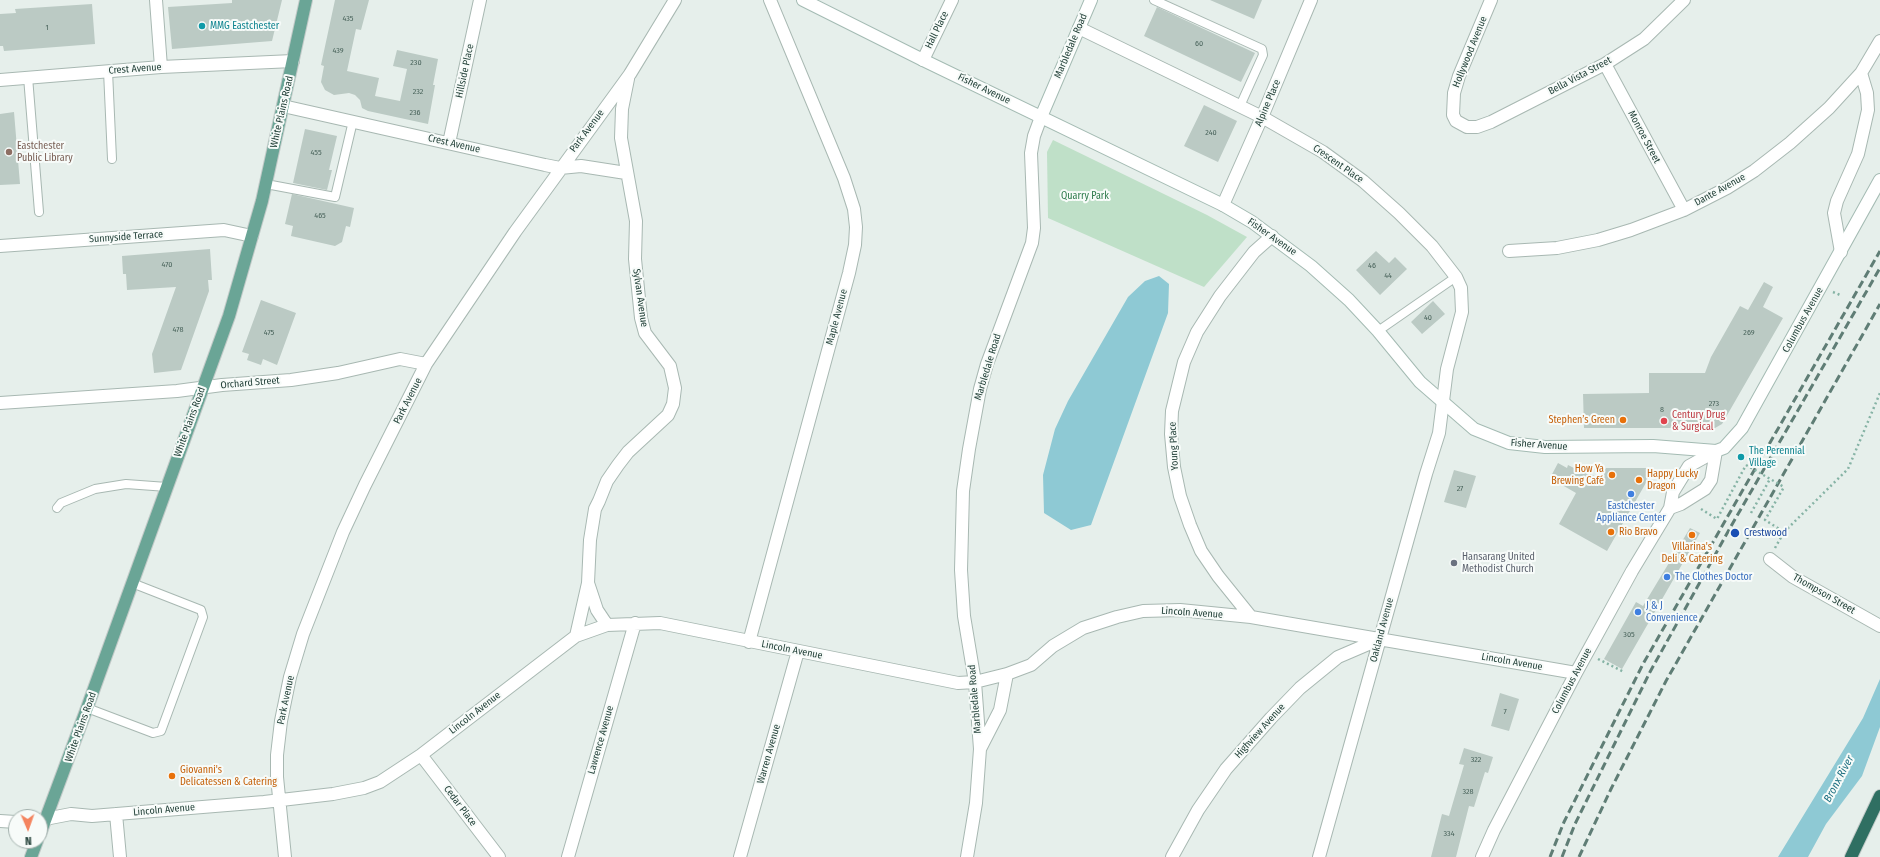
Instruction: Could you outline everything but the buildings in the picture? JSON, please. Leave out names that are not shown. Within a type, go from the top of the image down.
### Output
[{"type":"highway","points":[[1851,857],[1880,796]]},
{"type":"main road","name":"White Plains Road","points":[[47,809],[87,708],[228,316],[266,184],[306,0]]},
{"type":"street","points":[[156,0],[161,67]]},
{"type":"street","name":"Hillside Place","points":[[450,143],[480,0]]},
{"type":"street","name":"Park Avenue","points":[[285,857],[277,777],[279,738],[290,677],[303,634],[343,532],[426,364],[560,168],[630,74],[675,0]]},
{"type":"street","name":"Maple Avenue","points":[[749,642],[849,274],[855,245],[856,227],[854,209],[844,178],[770,0]]},
{"type":"street","name":"Fisher Avenue","points":[[803,0],[923,60],[1223,205],[1272,236],[1312,266],[1349,300],[1378,331],[1420,382],[1474,429],[1509,443],[1545,447],[1653,446],[1716,451]]},
{"type":"street","name":"Hall Place","points":[[923,60],[952,0]]},
{"type":"street","name":"Marbledale Road","points":[[967,857],[976,803],[980,749],[975,682],[964,616],[961,570],[963,491],[972,428],[987,364],[1032,243],[1034,228],[1031,153],[1034,136],[1091,0]]},
{"type":"street","name":"Alpine Place","points":[[1223,205],[1311,0]]},
{"type":"street","name":"Hollywood Avenue","points":[[1462,126],[1456,121],[1453,114],[1454,93],[1459,76],[1491,0]]},
{"type":"street","name":"Bella Vista Street","points":[[1462,126],[1477,127],[1490,122],[1605,64],[1644,39],[1684,0]]},
{"type":"street","name":"Crescent Place","points":[[1079,28],[1262,117],[1323,152],[1362,181],[1399,213],[1432,246],[1456,277],[1461,288],[1462,312],[1447,368],[1443,402]]},
{"type":"street","name":"Dante Avenue","points":[[1509,251],[1557,248],[1598,240],[1631,230],[1684,210],[1727,188],[1754,171],[1790,143],[1829,108],[1861,73],[1880,41]]},
{"type":"street","name":"Crest Avenue","points":[[0,80],[161,67],[293,60]]},
{"type":"street","name":"Monroe Street","points":[[1605,64],[1684,210]]},
{"type":"street","points":[[1841,252],[1834,213],[1837,201],[1858,154],[1868,110],[1867,93],[1861,73]]},
{"type":"street","name":"Sylvan Avenue","points":[[576,636],[588,583],[590,540],[595,509],[607,481],[628,452],[668,415],[673,404],[675,388],[670,366],[645,333],[641,318],[635,259],[636,221],[620,138],[622,109],[630,74]]},
{"type":"street","name":"Crest Avenue","points":[[283,106],[560,168],[581,166],[626,173]]},
{"type":"street","name":"Columbus Avenue","points":[[1482,857],[1498,823],[1576,673],[1632,571],[1670,508],[1673,492],[1689,466],[1730,443],[1742,428],[1880,180]]},
{"type":"street","name":"Sunnyside Terrace","points":[[0,246],[224,230],[252,236]]},
{"type":"street","name":"Young Place","points":[[1251,617],[1218,576],[1201,551],[1190,525],[1180,496],[1174,467],[1171,434],[1172,410],[1184,362],[1197,332],[1220,296],[1254,252],[1272,236]]},
{"type":"street","name":"Orchard Street","points":[[0,403],[202,388],[322,376],[400,359],[426,364]]},
{"type":"street","name":"Oakland Avenue","points":[[1319,857],[1426,474],[1439,433],[1443,402]]},
{"type":"street","points":[[1670,508],[1681,504],[1705,489],[1711,480],[1716,451]]},
{"type":"street","name":"Thompson Street","points":[[1770,559],[1794,577],[1880,626]]},
{"type":"street","name":"Sylvan Avenue","points":[[588,583],[597,610],[608,625]]},
{"type":"street","name":"Lincoln Avenue","points":[[48,819],[71,814],[92,816],[280,800],[334,794],[364,788],[380,782],[421,755],[576,636],[608,625],[660,623],[958,683],[975,682],[1007,674],[1032,664],[1053,646],[1083,628],[1117,617],[1143,611],[1180,610],[1251,617],[1576,673]]},
{"type":"street","name":"Lawrence Avenue","points":[[568,857],[635,623]]},
{"type":"street","name":"Highview Avenue","points":[[1172,857],[1198,810],[1226,769],[1270,718],[1300,688],[1338,657],[1380,639]]},
{"type":"street","name":"Warren Avenue","points":[[740,857],[798,651]]},
{"type":"street","name":"Marbledale Road","points":[[980,749],[1000,710],[1007,674]]},
{"type":"street","name":"Cedar Place","points":[[421,755],[499,857]]},
{"type":"street","points":[[116,814],[120,857]]},
{"type":"lane","points":[[1157,2],[1262,49],[1263,55],[1240,106]]},
{"type":"lane","points":[[108,72],[112,159]]},
{"type":"lane","points":[[28,77],[39,212]]},
{"type":"lane","points":[[266,184],[335,197],[352,121]]},
{"type":"lane","points":[[1378,331],[1456,277]]},
{"type":"lane","points":[[57,508],[61,503],[95,489],[126,484],[167,487]]},
{"type":"lane","points":[[87,708],[153,733],[161,731],[203,617],[201,610],[132,583]]},
{"type":"path","points":[[1770,559],[1784,532],[1848,469],[1880,393]]},
{"type":"path","points":[[1748,446],[1753,450]]},
{"type":"path","points":[[1701,509],[1717,519],[1746,465],[1784,487],[1765,520],[1784,532]]},
{"type":"path","points":[[1751,513],[1770,479]]},
{"type":"path","points":[[1596,658],[1624,672]]},
{"type":"green space","name":"Quarry Park","points":[[1053,140],[1207,215],[1247,237],[1204,287],[1048,218],[1047,152]]},
{"type":"water","points":[[1159,276],[1169,284],[1168,313],[1091,525],[1071,530],[1044,513],[1043,475],[1055,429],[1068,401],[1128,297],[1145,281]]},
{"type":"water","name":"Bronx River","points":[[1880,679],[1880,727],[1862,776],[1826,824],[1808,857],[1778,857],[1863,718]]},
{"type":"railway","points":[[1550,857],[1564,822],[1643,664],[1880,251]]},
{"type":"railway","points":[[1562,857],[1575,824],[1650,672],[1730,528],[1880,268]]},
{"type":"railway","points":[[1579,857],[1611,789],[1666,681],[1880,304]]},
{"type":"place","name":"MMG Eastchester","points":[[202,26]]},
{"type":"place","name":"Eastchester Public Library","points":[[9,152]]},
{"type":"place","name":"Stephen’s Green","points":[[1623,420]]},
{"type":"place","name":"Century Drug & Surgical","points":[[1664,421]]},
{"type":"place","name":"The Perennial Village","points":[[1741,457]]},
{"type":"place","name":"How Ya Brewing Café","points":[[1612,475]]},
{"type":"place","name":"Happy Lucky Dragon","points":[[1639,480]]},
{"type":"place","name":"Eastchester Appliance Center","points":[[1631,494]]},
{"type":"place","name":"Rio Bravo","points":[[1611,532]]},
{"type":"place","name":"Crestwood","points":[[1735,533]]},
{"type":"place","name":"Villarina's Deli & Catering","points":[[1692,535]]},
{"type":"place","name":"Hansarang United Methodist Church","points":[[1454,563]]},
{"type":"place","name":"The Clothes Doctor","points":[[1667,577]]},
{"type":"place","name":"J & J Convenience","points":[[1638,612]]},
{"type":"place","name":"Giovanni's Delicatessen & Catering","points":[[172,776]]}]
